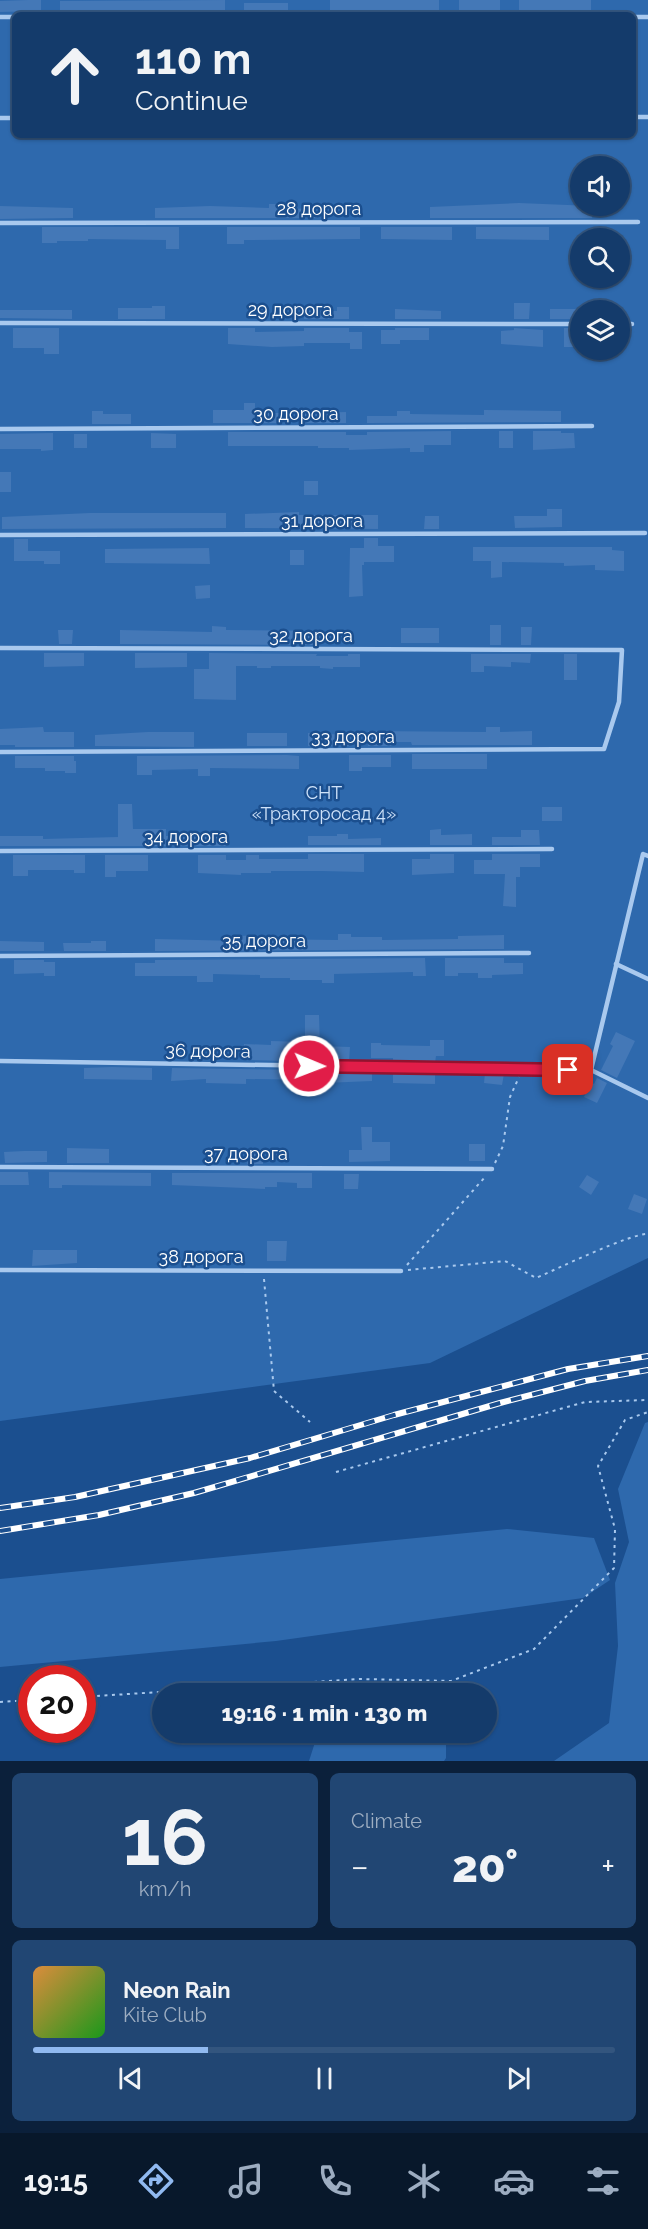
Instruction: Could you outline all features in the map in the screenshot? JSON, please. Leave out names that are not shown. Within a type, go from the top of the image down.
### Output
[{"type":"lane","name":"28 дорога","points":[[0,223],[638,222]]},
{"type":"lane","name":"29 дорога","points":[[0,323],[570,324]]},
{"type":"lane","name":"30 дорога","points":[[0,429],[591,426]]},
{"type":"lane","name":"31 дорога","points":[[0,535],[645,533]]},
{"type":"lane","name":"32 дорога","points":[[0,648],[621,650]]},
{"type":"lane","name":"33 дорога","points":[[0,752],[604,749],[619,702],[621,650]]},
{"type":"lane","name":"34 дорога","points":[[0,851],[552,849]]},
{"type":"lane","points":[[648,856],[643,854],[591,1070],[648,1098]]},
{"type":"lane","name":"35 дорога","points":[[0,956],[529,953]]},
{"type":"lane","points":[[616,964],[648,979]]},
{"type":"lane","name":"36 дорога","points":[[0,1061],[591,1070]]},
{"type":"lane","name":"37 дорога","points":[[0,1167],[492,1169]]},
{"type":"lane","name":"38 дорога","points":[[0,1270],[401,1271]]},
{"type":"path","points":[[401,1271],[492,1169],[503,1146],[510,1097],[523,1069]]},
{"type":"path","points":[[401,1271],[505,1261],[536,1278],[626,1239],[648,1234]]},
{"type":"path","points":[[263,1270],[274,1391],[309,1422]]},
{"type":"path","points":[[336,1472],[585,1402],[648,1400]]},
{"type":"path","points":[[96,1696],[360,1679],[451,1681],[534,1649],[615,1568],[615,1529],[598,1466],[626,1420],[648,1412]]},
{"type":"path","points":[[0,1702],[18,1701]]},
{"type":"green space","name":"СНТ «Тракторосад 4»","points":[[0,0],[648,0],[648,1258],[430,1363],[0,1421]]},
{"type":"green space","points":[[648,1422],[648,1761],[554,1761],[609,1723],[618,1646],[615,1583],[629,1542],[618,1489],[645,1423]]},
{"type":"green space","points":[[507,1529],[594,1538],[610,1580],[583,1598],[276,1641],[0,1667],[0,1579]]},
{"type":"green space","points":[[315,1743],[446,1743],[444,1761],[309,1761]]},
{"type":"building","points":[[41,0],[41,11],[0,12],[0,1]]},
{"type":"building","points":[[225,0],[225,11],[60,12],[60,1]]},
{"type":"building","points":[[330,0],[439,0],[439,11],[330,12]]},
{"type":"building","points":[[459,0],[500,0],[500,11],[459,12]]},
{"type":"building","points":[[519,0],[591,0],[591,10],[519,12]]},
{"type":"building","points":[[244,3],[288,3],[288,12],[244,12]]},
{"type":"building","points":[[519,203],[570,205],[570,216],[592,216],[592,218],[430,218],[430,207]]},
{"type":"building","points":[[269,204],[286,204],[286,209],[317,208],[317,218],[155,218],[155,208],[210,206],[269,208]]},
{"type":"building","points":[[0,206],[73,208],[73,218],[0,219]]},
{"type":"building","points":[[42,227],[179,227],[179,249],[166,249],[166,240],[88,239],[88,241],[42,243]]},
{"type":"building","points":[[227,227],[360,227],[360,239],[244,240],[244,244],[227,244]]},
{"type":"building","points":[[381,227],[452,227],[452,240],[381,239]]},
{"type":"building","points":[[476,227],[549,227],[549,240],[476,239]]},
{"type":"building","points":[[514,303],[530,303],[529,319],[514,319]]},
{"type":"building","points":[[152,306],[165,306],[165,319],[118,319],[118,308],[152,308]]},
{"type":"building","points":[[337,307],[349,307],[349,319],[304,319],[304,311],[337,311]]},
{"type":"building","points":[[395,309],[441,311],[441,319],[395,319]]},
{"type":"building","points":[[550,309],[570,309],[570,319],[550,319]]},
{"type":"building","points":[[0,310],[72,310],[72,319],[0,318]]},
{"type":"building","points":[[13,328],[59,328],[59,354],[44,354],[44,348],[13,348]]},
{"type":"building","points":[[228,328],[255,328],[255,332],[304,331],[304,328],[349,328],[349,332],[362,332],[362,349],[350,349],[350,343],[304,343],[304,346],[272,347],[228,344]]},
{"type":"building","points":[[395,328],[429,328],[429,340],[400,340],[400,344],[381,344],[381,330],[395,330]]},
{"type":"building","points":[[514,328],[543,330],[543,347],[501,344],[501,331],[514,330]]},
{"type":"building","points":[[564,328],[570,328],[570,347],[564,347]]},
{"type":"building","points":[[244,403],[255,403],[255,413],[285,413],[285,423],[213,423],[213,410],[244,410]]},
{"type":"building","points":[[484,410],[561,411],[561,422],[367,423],[367,416],[397,416],[397,411],[410,411],[410,414],[484,415]]},
{"type":"building","points":[[92,411],[103,411],[103,414],[131,414],[131,424],[92,424]]},
{"type":"building","points":[[346,412],[346,423],[305,423],[305,413]]},
{"type":"building","points":[[451,431],[451,445],[424,445],[424,452],[410,452],[410,448],[349,450],[349,448],[318,448],[318,446],[228,446],[228,432],[346,432],[346,435],[367,435],[367,432]]},
{"type":"building","points":[[499,431],[513,431],[513,448],[499,448]]},
{"type":"building","points":[[533,431],[574,433],[575,448],[533,450]]},
{"type":"building","points":[[53,433],[53,450],[0,449],[0,434]]},
{"type":"building","points":[[151,433],[176,434],[176,448],[151,448]]},
{"type":"building","points":[[74,434],[87,434],[87,448],[74,448]]},
{"type":"building","points":[[0,472],[11,472],[11,492],[0,492]]},
{"type":"building","points":[[304,481],[318,481],[318,495],[304,495]]},
{"type":"building","points":[[547,509],[562,509],[562,527],[515,528],[514,516],[547,516]]},
{"type":"building","points":[[299,512],[299,515],[378,515],[378,529],[245,528],[245,514]]},
{"type":"building","points":[[90,513],[226,513],[226,528],[2,529],[2,517]]},
{"type":"building","points":[[425,516],[439,516],[439,529],[424,529]]},
{"type":"building","points":[[364,538],[378,538],[378,546],[394,546],[394,562],[364,562],[362,565],[363,596],[349,597],[350,548],[364,548]]},
{"type":"building","points":[[14,539],[28,539],[28,551],[60,551],[60,564],[44,564],[44,561],[14,561]]},
{"type":"building","points":[[473,547],[612,547],[612,550],[624,551],[624,571],[595,570],[595,565],[564,566],[564,563],[502,562],[502,577],[491,578],[491,561],[473,561]]},
{"type":"building","points":[[209,548],[210,564],[105,563],[105,549]]},
{"type":"building","points":[[290,550],[304,550],[304,565],[290,565]]},
{"type":"building","points":[[210,585],[210,598],[196,599],[195,586]]},
{"type":"building","points":[[490,625],[501,625],[501,645],[490,645]]},
{"type":"building","points":[[212,626],[226,627],[226,630],[317,631],[317,645],[120,644],[120,630],[212,632]]},
{"type":"building","points":[[521,627],[532,627],[531,645],[521,645]]},
{"type":"building","points":[[401,628],[439,628],[439,643],[401,643]]},
{"type":"building","points":[[58,630],[73,630],[72,644],[59,644]]},
{"type":"building","points":[[44,653],[84,653],[84,666],[44,667]]},
{"type":"building","points":[[135,653],[187,653],[187,667],[135,668]]},
{"type":"building","points":[[209,653],[317,654],[316,656],[360,654],[360,667],[333,667],[333,669],[320,668],[320,666],[257,668],[257,666],[236,666],[236,700],[194,699],[194,669],[209,669]]},
{"type":"building","points":[[471,654],[531,654],[530,663],[511,662],[511,667],[484,666],[484,672],[471,672]]},
{"type":"building","points":[[564,654],[577,654],[577,680],[564,680]]},
{"type":"building","points":[[43,727],[44,732],[74,732],[74,747],[0,745],[0,729]]},
{"type":"building","points":[[486,727],[500,727],[500,732],[532,731],[532,745],[412,745],[411,742],[391,742],[391,746],[368,746],[368,731],[486,732]]},
{"type":"building","points":[[194,732],[194,747],[95,746],[95,735]]},
{"type":"building","points":[[247,733],[287,733],[287,746],[247,746]]},
{"type":"building","points":[[308,733],[349,735],[349,746],[308,746]]},
{"type":"building","points":[[412,754],[487,754],[487,769],[412,769]]},
{"type":"building","points":[[349,755],[391,755],[391,767],[362,767],[362,771],[349,771]]},
{"type":"building","points":[[15,756],[74,756],[76,773],[45,771],[45,768],[15,768]]},
{"type":"building","points":[[137,756],[299,756],[299,769],[210,768],[210,776],[198,776],[198,769],[152,770],[152,775],[137,775]]},
{"type":"building","points":[[118,804],[132,804],[133,829],[166,829],[166,836],[226,833],[226,846],[0,846],[0,836],[43,836],[43,839],[118,837]]},
{"type":"building","points":[[542,807],[562,807],[562,821],[542,821]]},
{"type":"building","points":[[441,829],[441,835],[472,834],[472,845],[430,845],[430,830]]},
{"type":"building","points":[[521,830],[539,830],[540,845],[492,845],[492,837],[521,837]]},
{"type":"building","points":[[337,834],[348,834],[348,839],[381,838],[381,845],[308,845],[308,836],[337,836]]},
{"type":"building","points":[[308,854],[364,854],[364,872],[271,871],[271,873],[241,873],[241,875],[198,873],[198,855],[226,855],[226,860],[246,860],[246,855],[259,855],[259,859],[308,859]]},
{"type":"building","points":[[430,854],[454,854],[454,873],[412,875],[412,859],[430,859]]},
{"type":"building","points":[[492,854],[540,854],[540,867],[520,867],[520,877],[516,877],[516,907],[503,906],[505,874],[474,874],[474,860],[492,860]]},
{"type":"building","points":[[13,855],[85,855],[85,873],[74,873],[74,870],[28,870],[28,876],[13,876]]},
{"type":"building","points":[[105,855],[148,855],[148,871],[116,871],[116,877],[105,877]]},
{"type":"building","points":[[338,934],[351,934],[351,937],[382,937],[382,940],[458,939],[458,936],[504,935],[504,949],[155,951],[155,939],[241,941],[241,936],[256,935],[256,939],[338,940]]},
{"type":"building","points":[[0,941],[44,942],[44,951],[0,951]]},
{"type":"building","points":[[91,941],[106,941],[106,951],[64,951],[63,943],[91,943]]},
{"type":"building","points":[[425,958],[426,976],[413,976],[413,972],[334,974],[334,983],[322,983],[322,980],[260,978],[260,975],[213,974],[213,982],[197,982],[197,976],[135,976],[135,963],[155,963],[155,960]]},
{"type":"building","points":[[445,958],[504,958],[504,963],[523,963],[523,974],[492,975],[492,978],[478,978],[478,973],[458,973],[458,976],[445,976]]},
{"type":"building","points":[[14,960],[55,962],[55,976],[44,976],[44,973],[14,974]]},
{"type":"building","points":[[305,1015],[319,1015],[320,1046],[350,1047],[349,1062],[244,1060],[244,1044],[271,1045],[271,1041],[305,1042]]},
{"type":"building","points":[[616,1032],[635,1041],[617,1078],[601,1070],[613,1046],[610,1044]]},
{"type":"building","points":[[430,1040],[444,1040],[444,1056],[436,1056],[435,1063],[393,1062],[393,1058],[371,1058],[371,1043],[430,1046]]},
{"type":"building","points":[[84,1068],[152,1068],[152,1080],[84,1079]]},
{"type":"building","points":[[172,1068],[372,1071],[372,1081],[325,1083],[325,1080],[246,1079],[246,1084],[206,1083],[206,1079],[171,1081]]},
{"type":"building","points":[[393,1071],[435,1072],[435,1084],[393,1083]]},
{"type":"building","points":[[485,1073],[504,1074],[502,1085],[484,1083]]},
{"type":"building","points":[[597,1078],[607,1083],[597,1103],[584,1097],[591,1082],[594,1084]]},
{"type":"building","points":[[361,1127],[372,1127],[372,1142],[390,1142],[390,1161],[349,1162],[349,1150],[362,1150]]},
{"type":"building","points":[[469,1144],[485,1144],[485,1161],[469,1161]]},
{"type":"building","points":[[67,1148],[109,1149],[109,1163],[67,1163]]},
{"type":"building","points":[[247,1149],[263,1149],[263,1164],[247,1164]]},
{"type":"building","points":[[47,1151],[47,1162],[5,1163],[4,1152]]},
{"type":"building","points":[[0,1172],[28,1172],[29,1185],[0,1185]]},
{"type":"building","points":[[49,1172],[151,1173],[151,1186],[62,1185],[62,1188],[49,1188]]},
{"type":"building","points":[[172,1173],[312,1173],[312,1188],[297,1188],[297,1183],[277,1182],[277,1187],[265,1187],[265,1189],[172,1185]]},
{"type":"building","points":[[344,1174],[359,1174],[358,1189],[344,1189]]},
{"type":"building","points":[[587,1175],[599,1182],[591,1195],[579,1187]]},
{"type":"building","points":[[634,1194],[647,1199],[642,1214],[628,1209]]},
{"type":"building","points":[[267,1241],[287,1241],[286,1261],[267,1261]]},
{"type":"building","points":[[33,1250],[77,1250],[77,1263],[32,1266]]},
{"type":"railway","points":[[0,1508],[75,1497],[250,1458],[394,1415],[568,1369],[648,1356]]},
{"type":"railway","points":[[0,1531],[99,1515],[194,1493],[500,1403],[585,1381],[648,1370]]},
{"type":"route","points":[[309,1066],[568,1070]]}]
